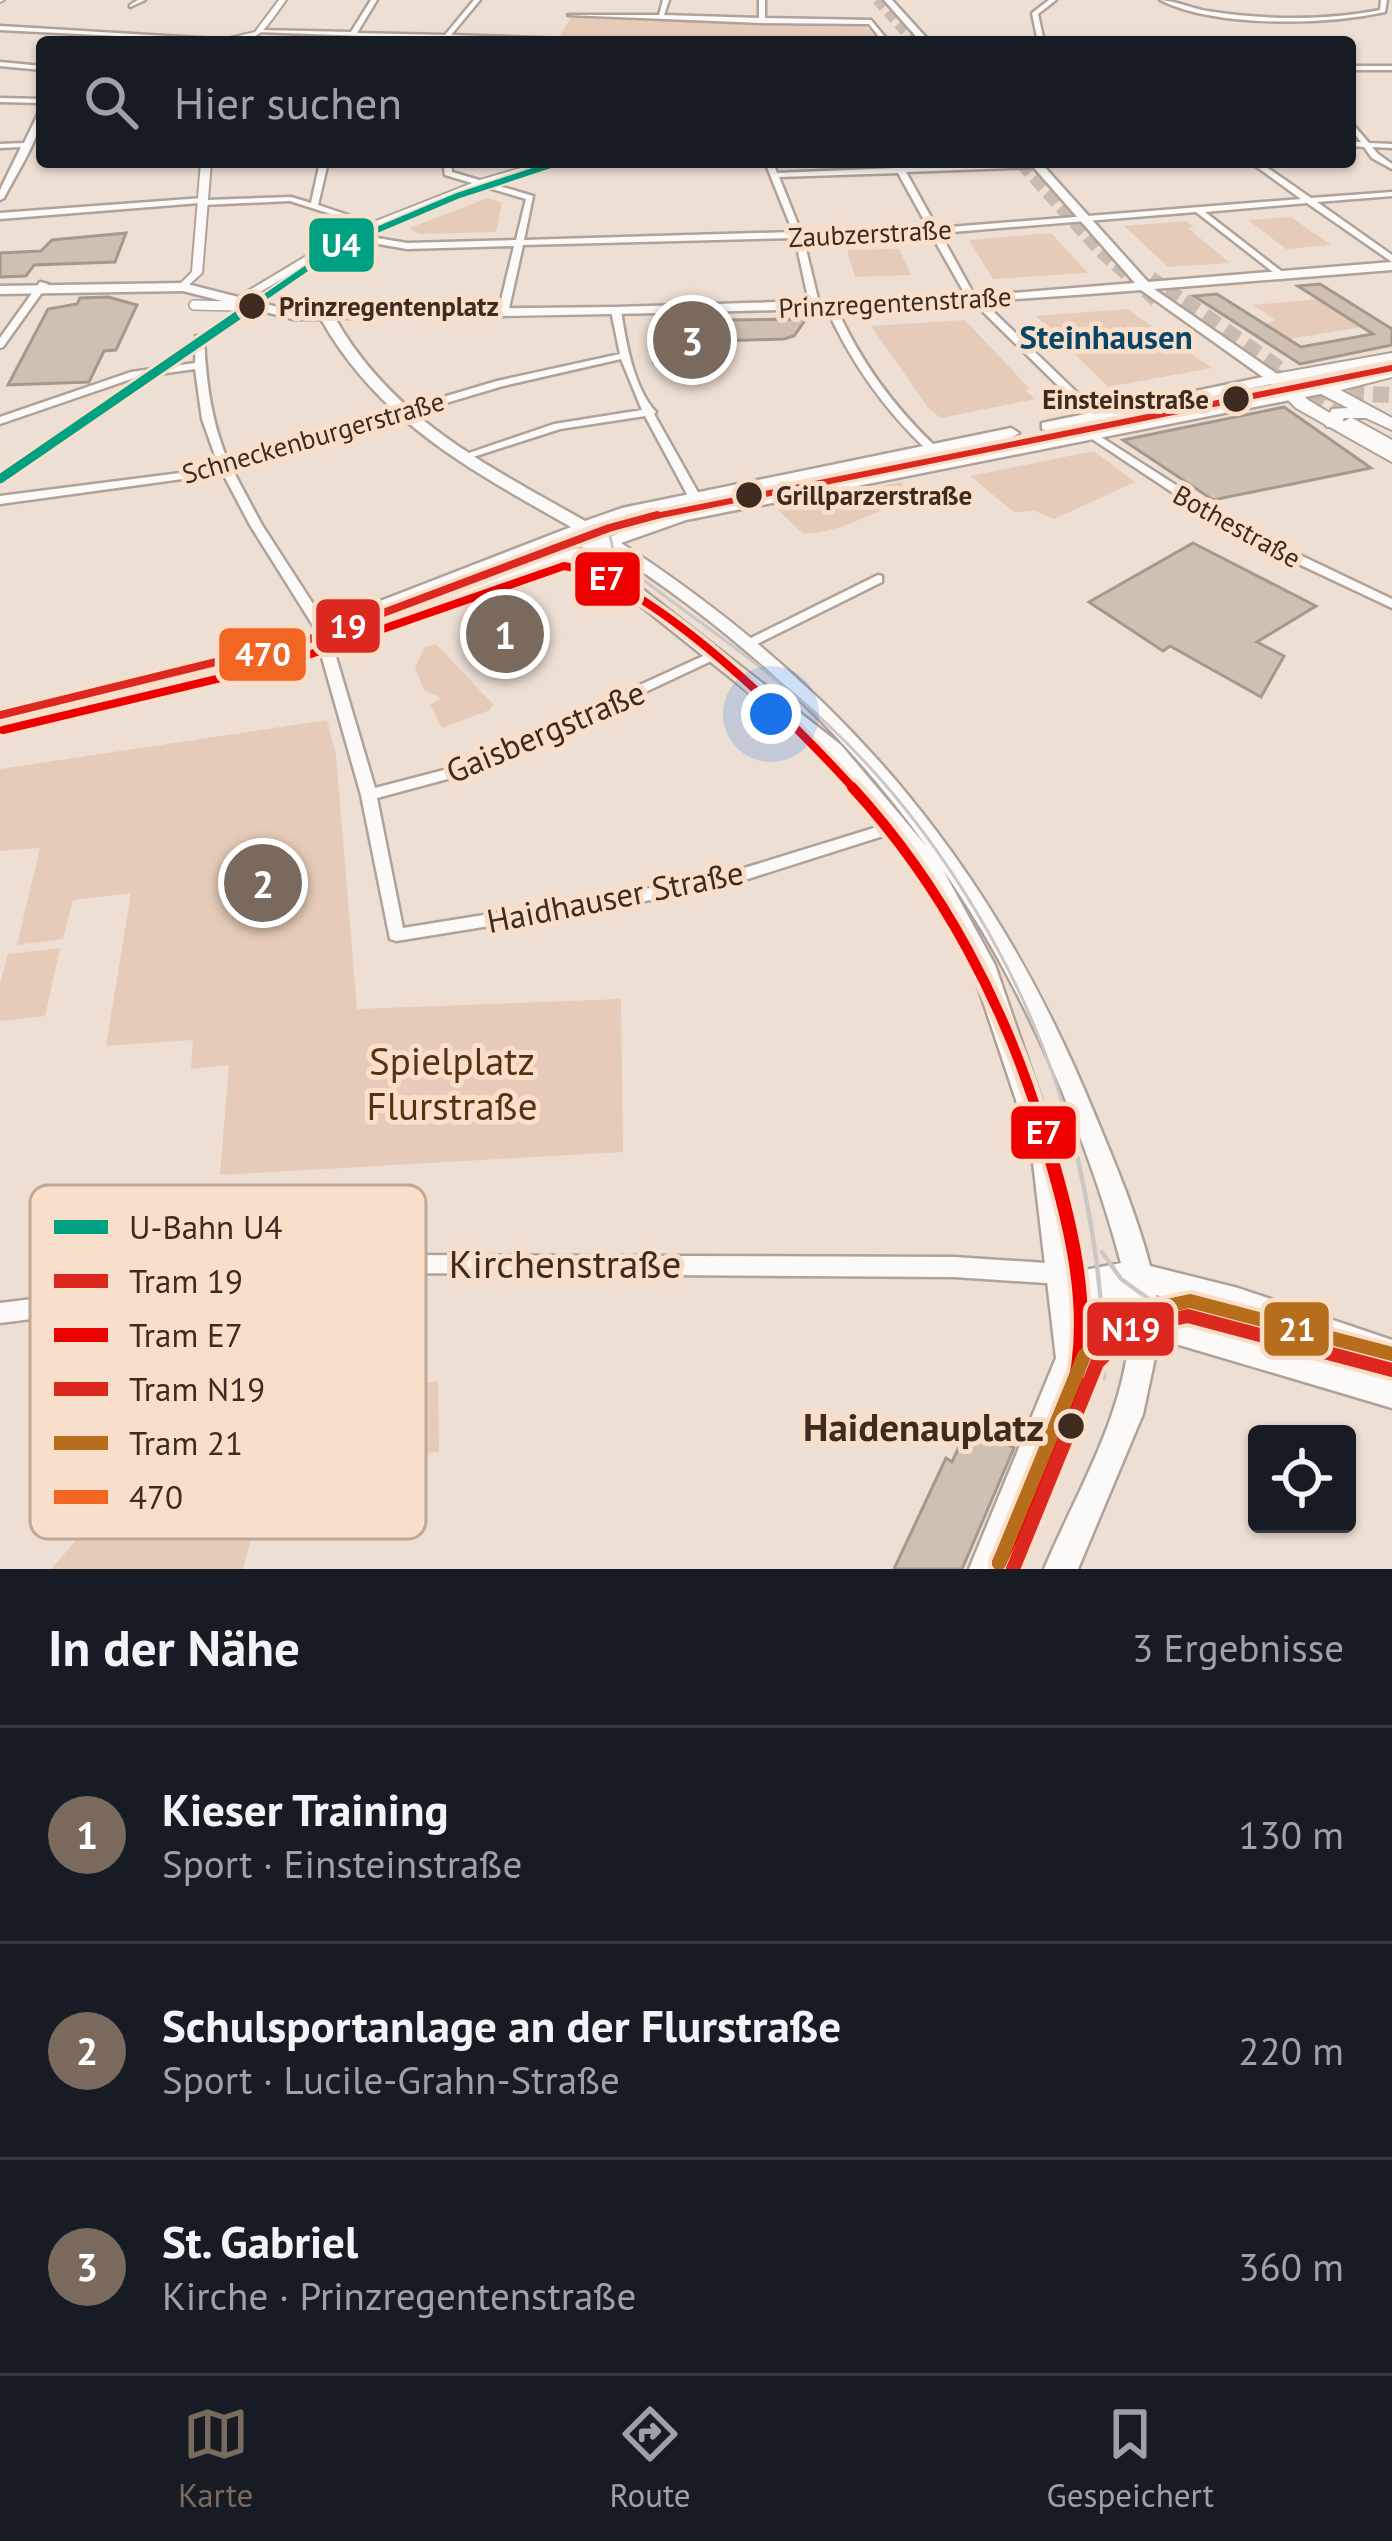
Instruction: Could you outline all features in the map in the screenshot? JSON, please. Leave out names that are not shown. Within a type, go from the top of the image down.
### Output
[{"type":"main road","points":[[888,0],[921,36]]},
{"type":"main road","points":[[1039,168],[1081,220],[1148,287],[1275,379],[1325,389],[1392,372]]},
{"type":"main road","name":"Prinzregentenstraße","points":[[0,288],[188,283],[242,300],[325,313],[831,307],[1148,287],[1392,262]]},
{"type":"main road","points":[[1148,287],[1392,447]]},
{"type":"main road","points":[[325,313],[357,366],[403,411],[530,499],[604,540],[746,644],[845,731],[945,848],[997,931],[1086,1123],[1145,1321],[1130,1400],[1060,1569]]},
{"type":"main road","points":[[0,716],[322,633],[604,540],[723,507],[1294,385],[1392,358]]},
{"type":"main road","points":[[0,705],[322,633],[580,526],[694,496],[932,449],[1092,425],[1275,379]]},
{"type":"main road","points":[[1325,389],[1392,457]]},
{"type":"main road","points":[[1354,420],[1392,425]]},
{"type":"main road","points":[[1354,420],[1392,436]]},
{"type":"main road","points":[[530,499],[580,549],[812,728],[900,825],[973,941],[1022,1070],[1078,1281],[1066,1378],[986,1569]]},
{"type":"main road","points":[[1078,1281],[1135,1275],[1392,1355]]},
{"type":"main road","points":[[1078,1281],[1145,1321],[1392,1393]]},
{"type":"street","points":[[132,6],[142,0]]},
{"type":"street","points":[[260,32],[283,0]]},
{"type":"street","points":[[354,32],[374,0]]},
{"type":"street","points":[[449,34],[477,0]]},
{"type":"street","points":[[550,36],[579,0]]},
{"type":"street","points":[[661,17],[666,0]]},
{"type":"street","points":[[762,0],[762,21]]},
{"type":"street","points":[[1040,36],[1035,13],[1052,0]]},
{"type":"street","points":[[1163,0],[1191,12],[1233,16],[1360,16],[1383,11],[1384,0]]},
{"type":"street","points":[[571,15],[871,22],[882,36]]},
{"type":"street","points":[[0,28],[76,36]]},
{"type":"street","points":[[12,39],[28,32]]},
{"type":"street","points":[[247,36],[260,32],[481,36]]},
{"type":"street","points":[[0,64],[36,67]]},
{"type":"street","points":[[1356,68],[1391,69]]},
{"type":"street","points":[[0,100],[36,101]]},
{"type":"street","points":[[0,198],[36,126]]},
{"type":"street","points":[[1356,130],[1392,167]]},
{"type":"street","points":[[1356,144],[1392,146]]},
{"type":"street","points":[[0,146],[36,146]]},
{"type":"street","points":[[188,283],[206,168]]},
{"type":"street","points":[[314,206],[323,168]]},
{"type":"street","points":[[448,168],[448,173],[530,198],[503,313]]},
{"type":"street","points":[[194,305],[242,300],[347,236],[483,182],[532,168]]},
{"type":"street","points":[[772,168],[799,238],[815,307]]},
{"type":"street","points":[[775,175],[870,168]]},
{"type":"street","name":"Bothestraße","points":[[898,168],[976,300],[1092,425],[1239,531],[1392,604]]},
{"type":"street","points":[[1262,168],[1392,262]]},
{"type":"street","name":"Zaubzerstraße","points":[[347,236],[406,246],[799,238],[1392,194]]},
{"type":"street","points":[[0,216],[291,199],[372,226]]},
{"type":"street","points":[[1197,209],[1282,276]]},
{"type":"street","points":[[0,345],[40,286]]},
{"type":"street","points":[[831,307],[871,381],[932,449]]},
{"type":"street","points":[[616,311],[623,356],[694,496]]},
{"type":"street","points":[[0,317],[17,316]]},
{"type":"street","points":[[199,338],[203,412],[221,468],[322,633],[369,795]]},
{"type":"street","name":"Schneckenburgerstraße","points":[[0,500],[221,468],[403,411],[579,362],[623,356]]},
{"type":"street","points":[[0,421],[134,374],[199,366]]},
{"type":"street","points":[[466,456],[558,425],[651,412]]},
{"type":"street","points":[[746,644],[878,579]]},
{"type":"street","name":"Gaisbergstraße","points":[[369,795],[472,768],[717,656]]},
{"type":"street","name":"Haidhauser Straße","points":[[369,795],[396,935],[713,884],[900,825]]},
{"type":"street","name":"Kirchenstraße","points":[[426,1264],[920,1266],[1078,1281]]},
{"type":"street","name":"Kirchenstraße","points":[[0,1313],[30,1309]]},
{"type":"green space","points":[[573,15],[863,23],[875,36],[559,36]]},
{"type":"green space","points":[[488,198],[502,203],[496,232],[419,234],[409,228]]},
{"type":"green space","points":[[1291,217],[1331,245],[1286,249],[1248,220]]},
{"type":"green space","points":[[1186,221],[1194,226],[1188,228],[1230,263],[1168,267],[1124,226]]},
{"type":"green space","points":[[1051,233],[1088,273],[993,279],[969,240]]},
{"type":"green space","points":[[899,249],[911,275],[855,277],[847,250]]},
{"type":"green space","points":[[1318,299],[1362,327],[1289,339],[1265,324],[1275,320],[1253,305]]},
{"type":"green space","points":[[1127,309],[1212,368],[1108,387],[1036,316]]},
{"type":"green space","points":[[965,320],[1035,399],[941,418],[929,409],[871,326]]},
{"type":"green space","points":[[1094,451],[1135,482],[1054,519],[1035,511],[1014,512],[970,476]]},
{"type":"green space","points":[[900,482],[915,497],[833,529],[803,534],[778,510]]},
{"type":"green space","points":[[436,644],[493,704],[490,710],[442,728],[430,705],[441,698],[424,690],[415,667],[425,647]]},
{"type":"green space","name":"Spielplatz Flurstraße","points":[[327,720],[336,755],[357,1009],[621,999],[623,1152],[220,1175],[229,1065],[191,1069],[193,1040],[106,1046],[131,893],[73,900],[63,939],[17,945],[40,848],[0,851],[0,769]]},
{"type":"green space","points":[[60,948],[45,1016],[0,1021],[0,983],[8,954]]},
{"type":"green space","points":[[438,1381],[439,1452],[426,1453],[426,1383]]},
{"type":"green space","points":[[77,1539],[251,1539],[243,1569],[51,1569]]},
{"type":"building","points":[[126,233],[115,262],[34,265],[26,276],[0,277],[0,253],[41,251],[52,240]]},
{"type":"building","points":[[1320,284],[1392,329],[1392,345],[1300,364],[1194,296],[1217,294],[1301,347],[1373,334],[1298,286]]},
{"type":"building","points":[[108,297],[137,305],[116,350],[104,351],[89,382],[8,385],[48,309],[77,304],[80,298]]},
{"type":"building","points":[[806,319],[794,336],[784,339],[687,342],[687,348],[677,348],[679,360],[654,363],[651,338],[658,338],[658,321]]},
{"type":"building","points":[[1284,407],[1371,468],[1213,500],[1123,440]]},
{"type":"building","points":[[1193,543],[1316,606],[1257,642],[1284,656],[1261,697],[1170,646],[1163,651],[1089,602]]},
{"type":"building","points":[[970,1423],[1014,1448],[962,1569],[894,1569],[946,1458],[952,1462]]},
{"type":"tunnel","points":[[877,0],[909,36]]},
{"type":"tunnel","points":[[1026,168],[1101,251],[1156,300]]},
{"type":"tunnel","points":[[1151,278],[1188,304]]},
{"type":"tunnel","points":[[1184,301],[1284,372]]},
{"type":"tunnel","points":[[1266,370],[1351,423]]},
{"type":"tunnel","points":[[1323,392],[1392,395]]},
{"type":"tram line","name":"19","points":[[0,715],[322,636],[609,528],[696,505],[1392,368]]},
{"type":"tram line","points":[[643,519],[610,536],[615,558],[825,722],[906,809],[942,859],[1006,965],[1054,1077],[1071,1134]]},
{"type":"tram line","points":[[531,554],[578,547],[619,562]]},
{"type":"tram line","name":"E7","points":[[3,730],[288,662],[564,566],[598,574],[630,592],[753,689],[868,804],[961,936],[998,1007],[1029,1083],[1053,1163],[1077,1274],[1078,1371],[1062,1427],[999,1563]]},
{"type":"tram line","points":[[1071,1131],[1095,1253],[1104,1378]]},
{"type":"tram line","points":[[1102,1252],[1121,1279],[1156,1304],[1392,1370]]},
{"type":"tram line","name":"21","points":[[999,1563],[1084,1356],[1125,1315],[1190,1301],[1392,1354]]},
{"type":"tram line","name":"N19","points":[[1013,1569],[1097,1363],[1132,1328],[1188,1316],[1392,1370]]},
{"type":"metro line","name":"U4","points":[[0,479],[339,246],[457,196],[542,168]]},
{"type":"transit line","name":"470","points":[[0,716],[324,640],[591,533],[688,505],[1392,366]]},
{"type":"place","name":"Prinzregentenplatz","points":[[252,306]]},
{"type":"place","name":"St. Gabriel","points":[[692,340]]},
{"type":"place","name":"Einsteinstraße","points":[[1236,399]]},
{"type":"place","name":"Grillparzerstraße","points":[[749,495]]},
{"type":"place","name":"Kieser Training","points":[[505,634]]},
{"type":"place","name":"Schulsportanlage an der Flurstraße","points":[[263,883]]},
{"type":"place","name":"Haidenauplatz","points":[[1071,1426]]},
{"type":"district","name":"Steinhausen","points":[[1106,336]]}]
